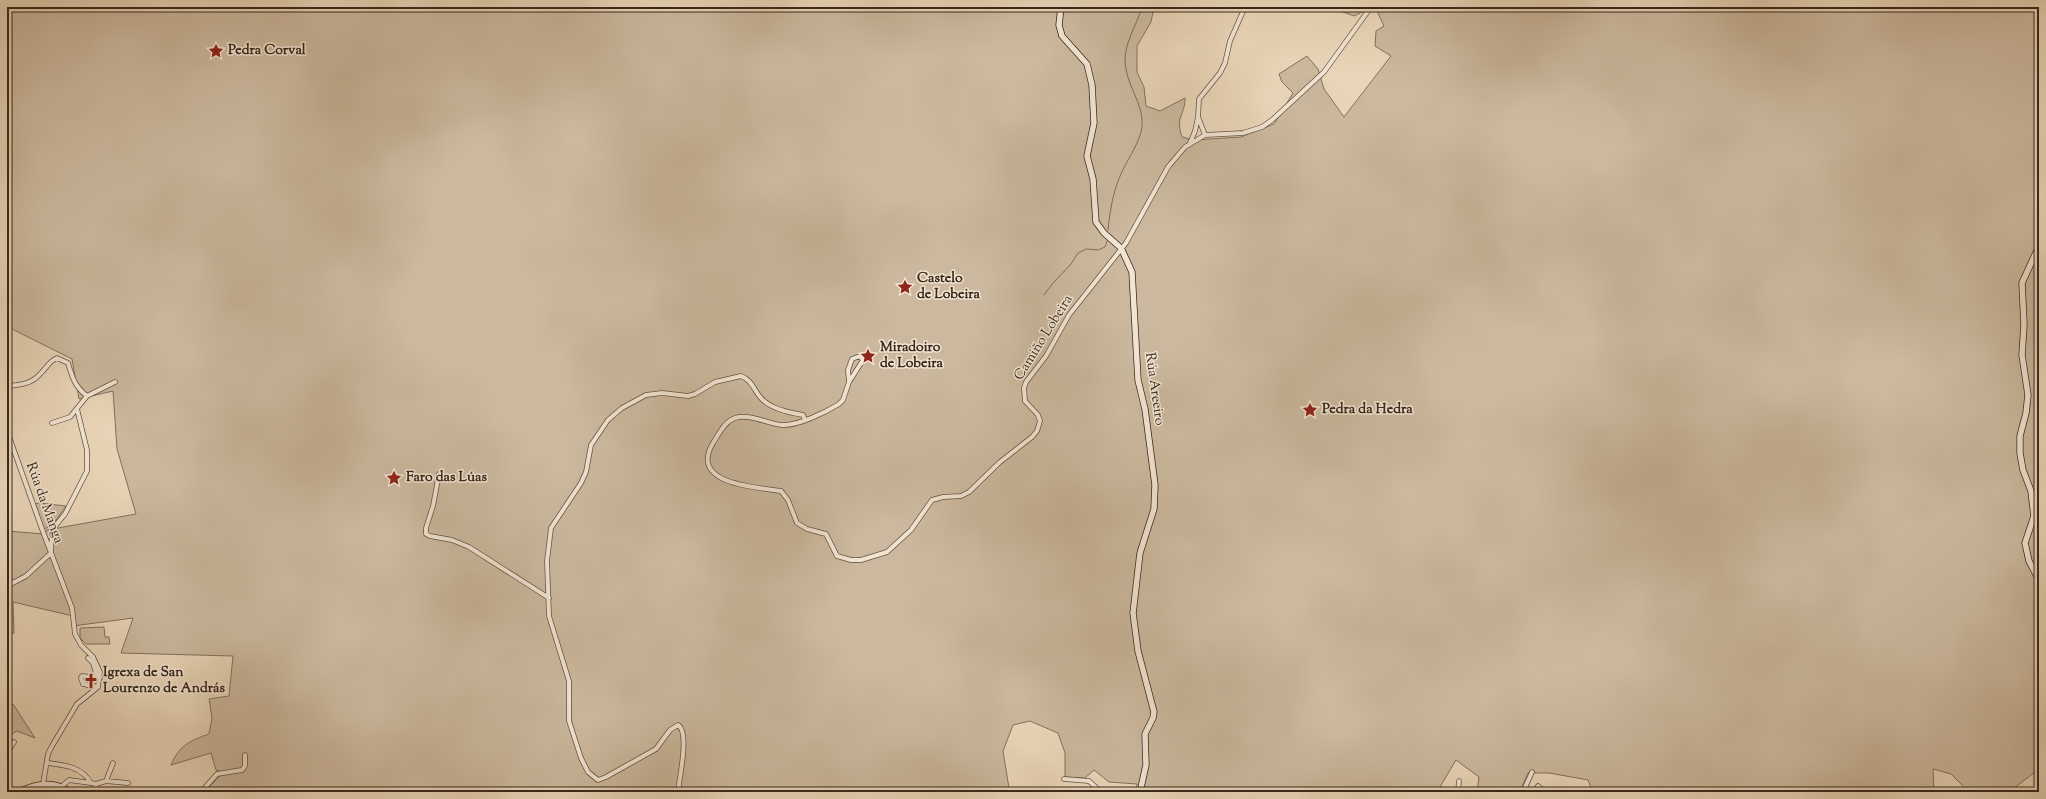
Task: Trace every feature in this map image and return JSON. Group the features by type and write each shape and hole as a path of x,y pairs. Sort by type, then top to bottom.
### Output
{"street":[{"name":"Rúa Areeiro","path":"1061,7 1060,25 1062,36 1087,64 1092,85 1094,123 1087,156 1093,179 1096,222 1104,233 1121,248 1132,272 1138,380 1145,409 1155,485 1154,509 1140,552 1133,613 1138,652 1154,706 1153,718 1144,734 1146,765 1140,792"},
{"path":"1121,248 1126,243 1139,221 1168,167 1190,143 1195,131 1198,117 1199,98 1220,73 1225,64 1230,41 1245,7"},
{"path":"1190,143 1206,135 1243,133 1262,127 1272,120 1324,72 1370,7"},
{"path":"1198,117 1206,135"},
{"path":"2039,246 2022,283 2024,325 2022,355 2028,394 2026,413 2020,436 2020,453 2023,470 2031,491 2034,516 2025,543 2029,561 2039,580"},
{"name":"Camiño Lobeira","path":"849,382 849,363 852,359 860,356 862,360 849,382 843,400 839,404 805,420 788,425 745,417 733,419 723,428 711,448 708,457 710,469 715,475 723,479 759,489 781,491 788,500 797,523 807,529 826,534 834,551 841,558 861,560 887,552 911,530 932,500 943,497 960,496 969,492 1000,462 1037,431 1040,425 1039,417 1025,401 1024,388 1026,382 1046,356 1069,315 1121,248"},
{"path":"7,386 31,382 39,376 52,360 57,358 68,363 73,381 78,389 87,396"},
{"path":"678,792 684,740 683,729 678,725 670,730 656,749 618,772 598,780 588,772 581,758 569,721 568,681 550,616 547,561 551,528 581,483 586,472 591,445 594,439 608,420 622,408 646,395 662,393 688,396 695,394 715,382 741,376 751,382 757,394 766,403 803,416 805,420"},
{"path":"52,423 67,419 87,396 115,382"},
{"path":"77,409 87,450 87,472 65,514 52,530 51,553 72,608 77,639 93,657 98,678 98,687"},
{"name":"Rúa da Manga","path":"7,431 51,553 26,576 7,586"},
{"path":"439,474 433,506 426,528 426,534 452,540 469,547 549,598"},
{"path":"88,658 93,663 98,678"},
{"path":"98,678 82,676 80,680 82,684 98,687"},
{"path":"43,784 48,763 48,754 77,704 98,687"},
{"path":"7,753 14,742"},
{"path":"201,792 217,774 242,770 245,766 245,755"},
{"path":"48,763 66,765 85,774 91,782"},
{"path":"106,781 113,763"},
{"path":"1524,792 1532,772"},
{"path":"1064,779 1089,781 1101,792"},
{"path":"61,788 69,780 91,782 96,784 106,781 128,783"},
{"path":"1458,792 1459,782"},
{"path":"20,792 43,784 61,788 69,792"},
{"path":"94,792 96,784"},
{"path":"1538,786 1545,792"}],"shaded area":[{"path":"7,7 1154,7 1151,22 1137,46 1137,72 1144,87 1146,106 1160,111 1185,98 1184,109 1180,120 1180,130 1182,137 1193,140 1241,137 1274,124 1293,93 1282,82 1279,74 1307,56 1318,69 1324,89 1344,117 1391,56 1375,46 1376,31 1384,26 1377,11 1370,8 1354,16 1330,7 2039,7 2039,769 2009,792 1969,792 1951,774 1933,769 1934,792 1593,792 1588,780 1549,773 1528,773 1520,792 1477,792 1479,777 1456,760 1437,792 1136,792 1137,784 1109,782 1094,770 1085,778 1065,777 1065,753 1058,733 1030,721 1013,725 1003,751 1009,788 1013,792 204,792 219,777 220,771 216,770 211,753 171,765 181,749 190,742 209,734 212,718 209,699 229,696 233,656 121,653 133,618 73,626 73,616 13,602 14,633 8,635 7,531 44,534 47,530 136,514 117,449 113,391 79,399 72,359 12,329 7,321"},
{"path":"39,503 66,506 51,527 42,529 35,504"},
{"path":"104,627 105,637 109,637 110,644 86,644 80,638 80,628"},
{"path":"13,704 35,738 17,731 7,737 7,707"}],"waterway":[{"path":"1108,230 1111,208 1118,181 1141,132 1141,114 1129,81 1125,55 1142,7"},
{"path":"1044,295 1071,264 1078,253 1086,249 1098,250 1105,247 1107,241"}],"place":[{"name":"Pedra Corval","path":"216,51"},
{"name":"Castelo de Lobeira","path":"905,287"},
{"name":"Miradoiro de Lobeira","path":"868,356"},
{"name":"Pedra da Hedra","path":"1310,410"},
{"name":"Faro das Lúas","path":"394,478"},
{"name":"Igrexa de San Lourenzo de András","path":"91,681"}]}
